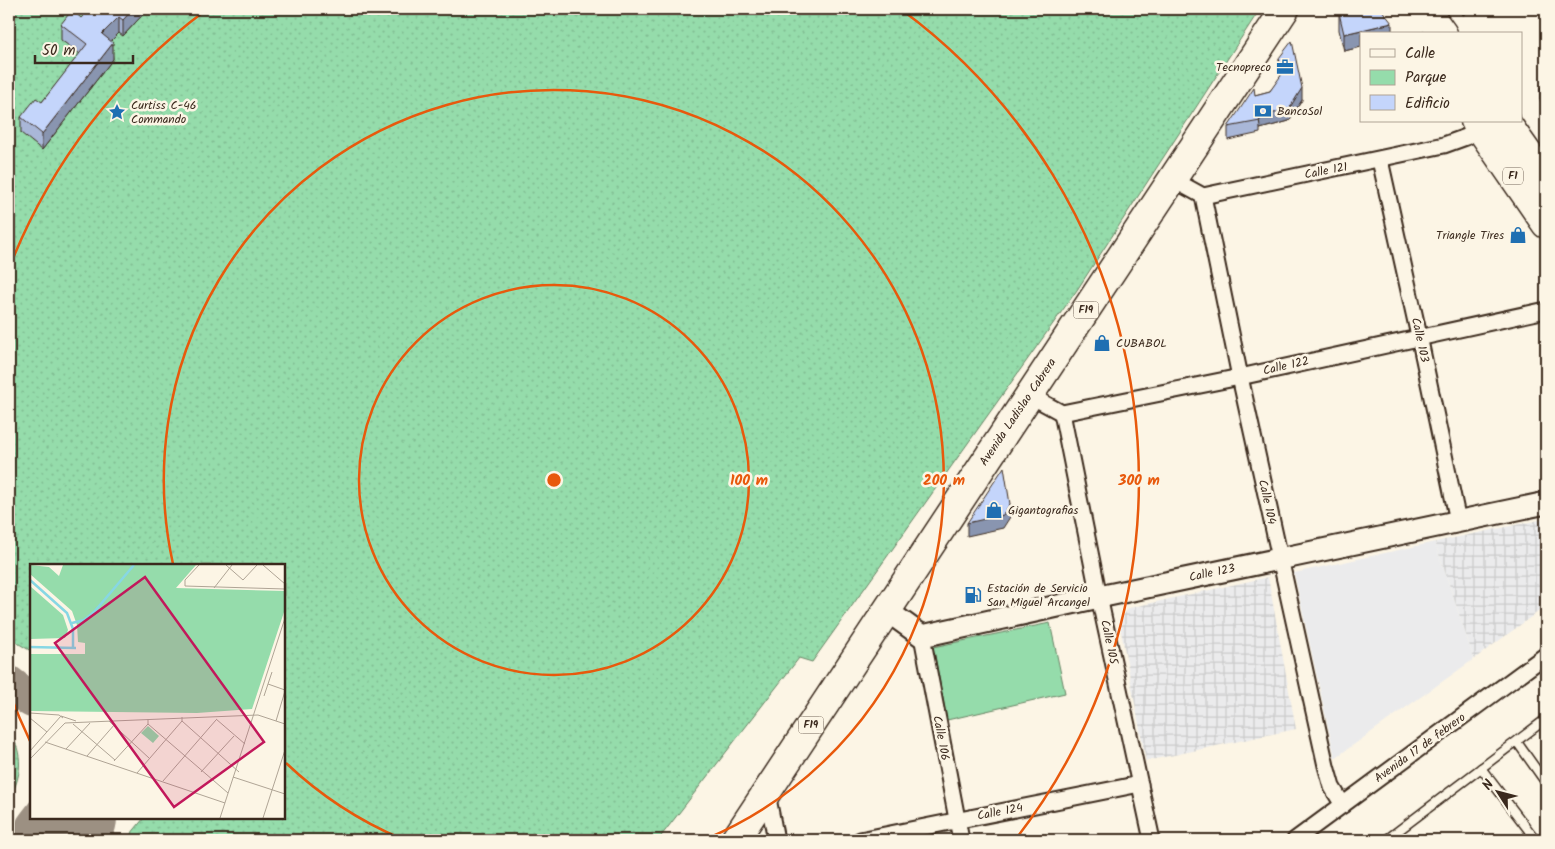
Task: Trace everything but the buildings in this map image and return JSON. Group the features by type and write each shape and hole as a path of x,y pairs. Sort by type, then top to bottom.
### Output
{"highway":[{"name":"Avenida Ladislao Cabrera","path":"735,840 1285,9"},
{"path":"1392,9 1409,32"},
{"path":"1425,9 1442,32"},
{"name":"F1","path":"1486,124 1546,179"},
{"name":"F1","path":"1486,124 1546,224"}],"street":[{"name":"Calle 121","path":"1203,196 1444,145 1466,138 1486,124"},
{"name":"Calle 103","path":"1380,160 1420,336 1458,521"},
{"path":"1172,179 1203,196"},
{"name":"Calle 104","path":"1203,196 1279,559 1326,766 1332,787 1343,805"},
{"name":"Calle 122","path":"1062,413 1240,377 1420,336 1546,310"},
{"path":"1029,395 1062,413"},
{"name":"Calle 105","path":"1062,413 1099,597 1152,840"},
{"name":"Calle 123","path":"922,636 1546,503"},
{"path":"886,610 922,636"},
{"name":"Calle 106","path":"922,636 961,840"},
{"name":"Avenida 17 de febrero","path":"1295,840 1546,655"},
{"name":"Calle 124","path":"860,840 1140,784"},
{"path":"767,792 776,840"}],"lane":[{"path":"1386,840 1546,719"},
{"path":"1517,742 1546,783"},
{"path":"1481,768 1536,840"}],"shaded area":[{"path":"1544,519 1546,525 1546,606 1474,659 1435,542"},
{"path":"1435,542 1474,659 1335,758 1294,573"},
{"path":"1268,577 1296,729 1146,761 1119,621 1129,608"}],"green space":[{"path":"9,9 105,9 113,39 119,33 123,36 148,9 1260,9 1077,290 812,662 799,658 658,840 126,840 143,819 285,819 285,564 30,564 30,650 9,638"},
{"path":"1050,623 1065,693 947,720 933,647"},
{"path":"9,732 17,748 20,765 17,782 9,798"}],"taxiway":[{"path":"9,683 30,699"}],"runway":[{"path":"56,840 72,819"}],"place":[{"name":"Tecnopreco","path":"1285,67"},
{"name":"BancoSol","path":"1263,111"},
{"name":"Curtiss C-46 Commando","path":"117,112"},
{"name":"Triangle Tires","path":"1518,235"},
{"name":"CUBABOL","path":"1102,343"},
{"name":"Gigantografias","path":"994,510"},
{"name":"Estación de Servicio San Miguel Arcangel","path":"973,595"}]}
